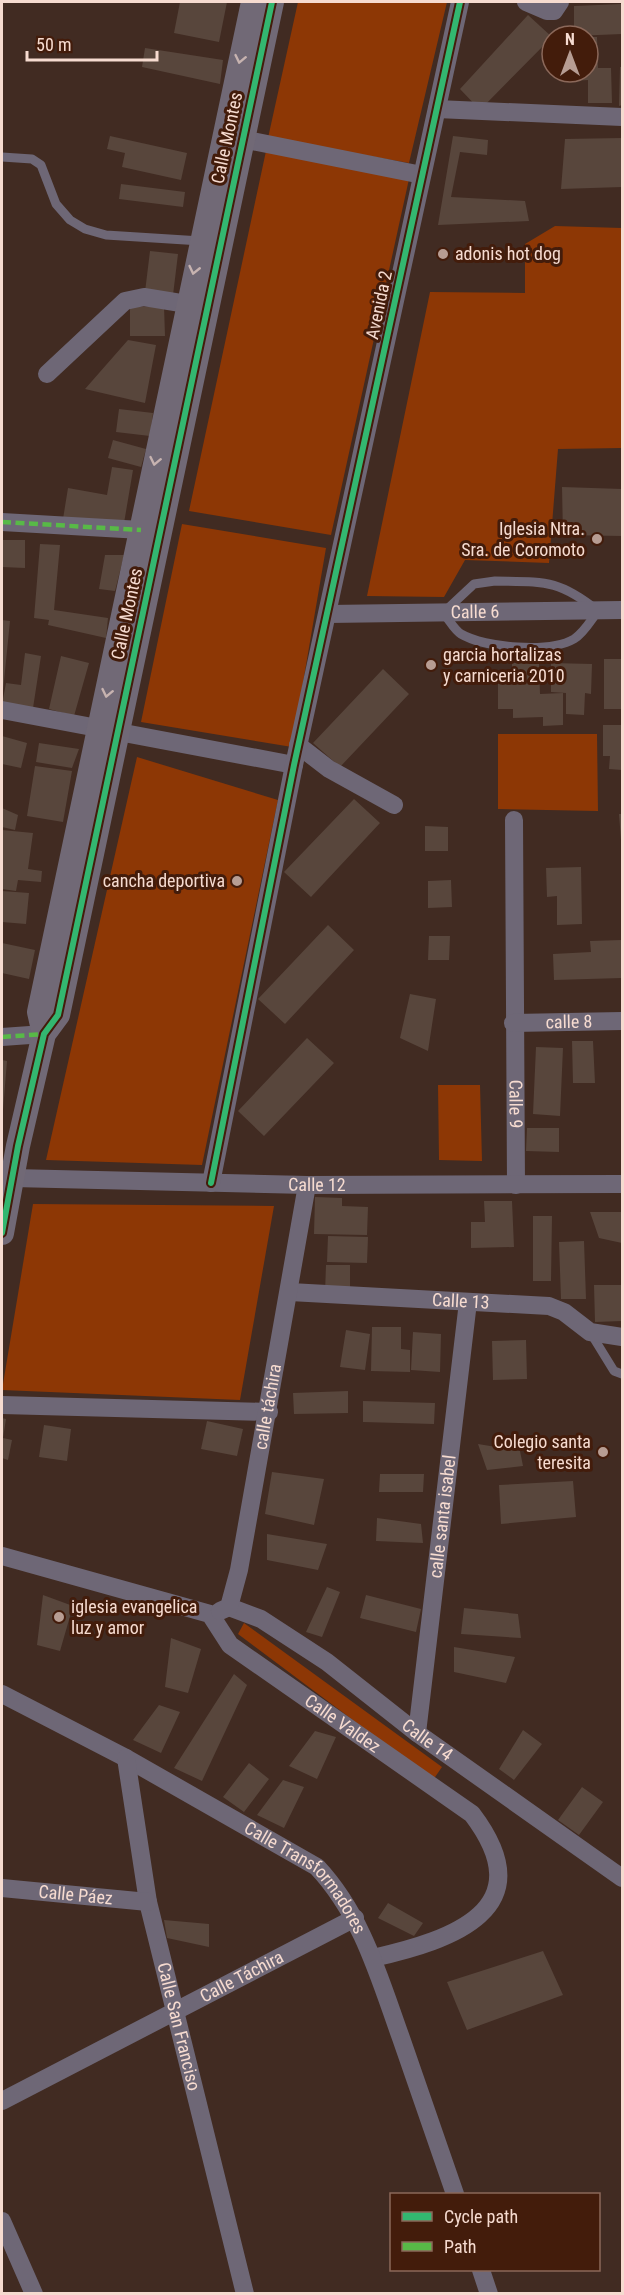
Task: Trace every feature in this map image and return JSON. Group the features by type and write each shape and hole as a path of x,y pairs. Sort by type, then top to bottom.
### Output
{"street":[{"name":"Calle Montes","path":"109,730 141,530 187,304 253,2"},
{"name":"Calle Montes","path":"2,1230 13,1179 10,1149 44,1034 39,1012 109,730 273,2"},
{"name":"Avenida 2","path":"211,1183 298,745 460,2"},
{"path":"526,2 547,12 554,12 560,2"},
{"path":"437,110 622,117"},
{"path":"243,139 422,175"},
{"path":"47,374 125,301 144,297 187,304"},
{"path":"2,522 141,530"},
{"name":"Calle 6","path":"328,614 622,610"},
{"path":"2,710 294,765"},
{"path":"298,745 339,775 393,805"},
{"name":"Calle 9","path":"514,820 513,1023 516,1185"},
{"name":"calle 8","path":"513,1023 622,1021"},
{"path":"2,1037 44,1034"},
{"name":"Calle 12","path":"13,1179 307,1185 622,1184"},
{"name":"calle táchira","path":"229,1607 239,1570 269,1412 307,1185"},
{"name":"Calle 13","path":"290,1292 549,1306 564,1312 590,1332 622,1337"},
{"name":"calle santa isabel","path":"417,1733 468,1302"},
{"path":"2,1405 269,1412"},
{"path":"2,1556 210,1614 229,1607"},
{"name":"Calle 14","path":"229,1607 261,1618 318,1656 417,1733 622,1878"},
{"name":"Calle Valdez","path":"210,1614 230,1646 472,1814 490,1837 499,1869 496,1893 474,1920 444,1938 373,1958"},
{"name":"Calle Transformadores","path":"2,1694 126,1758 317,1867 336,1886 355,1918 373,1958 455,2193"},
{"name":"Calle San Franciso","path":"126,1758 148,1902 245,2294"},
{"name":"Calle Páez","path":"2,1888 148,1902"},
{"name":"Calle Táchira","path":"2,2102 355,1918"},
{"path":"2,2220 34,2294"},
{"path":"481,2271 489,2294"}],"lane":[{"path":"2,157 32,159 42,165 56,204 70,220 85,229 106,235 201,241"},
{"path":"495,581 551,582 578,595 598,611 576,638 560,645 501,646 479,642 459,633 444,613 474,584 495,581"},
{"path":"590,1332 614,1371 622,1374"}],"shaded area":[{"path":"298,2 447,2 409,163 268,138"},
{"path":"266,151 409,179 331,535 189,511"},
{"path":"555,226 622,228 622,448 558,449 549,563 465,560 444,597 367,596 430,292 525,293 525,244"},
{"path":"182,524 326,548 292,747 141,722"},
{"path":"498,734 597,734 598,811 498,809"},
{"path":"137,757 278,800 202,1165 46,1160"},
{"path":"438,1085 480,1085 482,1161 439,1160"},
{"path":"33,1204 274,1206 240,1400 2,1390"},
{"path":"244,1623 442,1767 433,1780 238,1634"}],"building":[{"path":"180,2 227,2 219,42 174,33"},
{"path":"622,4 622,34 600,35 600,24 574,24 574,6"},
{"path":"528,15 540,26 540,49 480,110 460,89"},
{"path":"145,48 223,60 220,84 142,67"},
{"path":"620,67 622,67 622,105 619,106"},
{"path":"600,68 611,68 612,103 588,103 588,84 600,84"},
{"path":"110,136 187,153 181,180 122,167 125,153 107,149"},
{"path":"453,136 488,140 487,155 460,152 451,197 525,201 529,221 438,225"},
{"path":"622,138 622,187 561,189 565,139"},
{"path":"121,184 185,192 183,207 119,199"},
{"path":"150,251 178,254 173,295 145,292"},
{"path":"164,306 165,336 130,336 130,307"},
{"path":"128,340 156,345 145,403 85,389"},
{"path":"119,409 153,413 150,436 116,432"},
{"path":"113,440 146,449 141,467 108,458"},
{"path":"112,467 133,470 123,529 63,519 68,488 107,495"},
{"path":"562,487 622,489 622,536 563,535"},
{"path":"2,540 25,540 25,568 2,567"},
{"path":"40,544 60,545 54,610 108,618 106,638 48,625 49,620 34,618"},
{"path":"105,555 124,555 115,591 99,589"},
{"path":"2,620 10,621 3,691 2,691"},
{"path":"25,653 41,656 33,708 2,704 6,683 21,685"},
{"path":"61,656 89,663 74,716 49,709"},
{"path":"604,659 622,659 622,709 604,709"},
{"path":"512,663 539,663 540,694 563,693 563,725 543,726 543,717 513,718 513,709 498,709 498,678 512,678"},
{"path":"551,663 592,664 591,694 585,693 584,715 566,714 566,693 551,692"},
{"path":"383,669 409,694 340,767 313,743"},
{"path":"603,725 622,725 622,770 609,769 610,756 603,756"},
{"path":"2,736 27,743 21,768 2,764"},
{"path":"39,743 79,749 72,768 36,762"},
{"path":"35,766 72,771 63,822 27,816"},
{"path":"354,799 380,823 311,897 284,872"},
{"path":"2,808 18,815 15,830 2,827"},
{"path":"619,814 622,814 622,840 621,840"},
{"path":"425,826 448,827 448,851 425,851"},
{"path":"2,830 33,833 28,869 42,871 41,882 18,880 16,891 2,889"},
{"path":"581,867 582,924 557,925 557,896 547,897 546,868"},
{"path":"451,880 452,907 428,908 428,881"},
{"path":"2,891 29,893 26,924 2,922"},
{"path":"328,925 354,950 285,1024 258,999"},
{"path":"429,936 450,936 449,960 428,960"},
{"path":"621,940 622,978 554,980 553,954 591,952 590,941"},
{"path":"2,943 35,950 29,979 2,973"},
{"path":"410,994 436,999 428,1051 400,1038"},
{"path":"307,1038 334,1063 264,1136 238,1111"},
{"path":"572,1041 593,1041 595,1083 573,1083"},
{"path":"536,1047 563,1048 560,1116 533,1114"},
{"path":"2,1060 7,1061 3,1110 2,1110"},
{"path":"527,1128 559,1128 559,1152 526,1151"},
{"path":"315,1197 342,1198 342,1206 368,1207 367,1235 314,1234"},
{"path":"484,1201 512,1201 514,1247 471,1248 471,1222 485,1222"},
{"path":"590,1212 622,1212 622,1243 599,1238"},
{"path":"533,1216 552,1216 551,1281 533,1281"},
{"path":"328,1236 368,1237 367,1263 327,1262"},
{"path":"584,1241 586,1299 561,1299 559,1242"},
{"path":"326,1265 350,1265 350,1294 325,1293"},
{"path":"594,1285 622,1285 622,1321 595,1322"},
{"path":"372,1327 401,1327 401,1349 410,1350 410,1372 371,1371"},
{"path":"346,1330 370,1334 365,1370 340,1367"},
{"path":"413,1332 441,1334 440,1372 411,1370"},
{"path":"526,1340 527,1379 493,1380 492,1341"},
{"path":"348,1391 348,1413 294,1414 293,1393"},
{"path":"363,1401 435,1403 434,1424 363,1422"},
{"path":"2,1418 6,1419 3,1438 12,1440 8,1460 2,1458"},
{"path":"207,1421 243,1429 237,1456 201,1449"},
{"path":"44,1425 71,1429 67,1461 39,1457"},
{"path":"478,1444 520,1451 523,1466 487,1470"},
{"path":"272,1472 324,1479 314,1525 265,1514"},
{"path":"380,1474 424,1474 423,1492 379,1492"},
{"path":"573,1481 576,1517 501,1524 499,1485"},
{"path":"377,1518 421,1524 423,1543 376,1541"},
{"path":"267,1534 327,1544 318,1570 267,1560"},
{"path":"327,1587 340,1592 322,1637 306,1632"},
{"path":"43,1595 73,1606 60,1651 37,1645"},
{"path":"366,1595 421,1609 416,1632 360,1618"},
{"path":"464,1608 518,1614 521,1638 461,1634"},
{"path":"171,1638 201,1649 188,1693 165,1687"},
{"path":"454,1647 515,1657 506,1683 454,1672"},
{"path":"234,1674 247,1685 202,1781 174,1768"},
{"path":"159,1705 180,1712 161,1753 133,1740"},
{"path":"523,1730 542,1744 514,1780 499,1769"},
{"path":"315,1731 336,1737 317,1779 289,1766"},
{"path":"249,1763 269,1779 244,1812 223,1797"},
{"path":"283,1780 304,1787 284,1828 257,1815"},
{"path":"582,1787 603,1802 579,1835 558,1820"},
{"path":"388,1903 423,1923 414,1936 378,1918"},
{"path":"164,1920 209,1924 209,1947 167,1938"},
{"path":"543,1951 563,1995 467,2030 447,1982"}],"marked path":[{"path":"2,522 141,530"},
{"path":"2,1037 44,1034"}],"cycle path":[{"path":"2,1233 18,1146 44,1034 58,1015 272,2"},
{"path":"211,1183 294,765 460,2"}],"place":[{"name":"adonis hot dog","path":"443,254"},
{"name":"Iglesia Ntra. Sra. de Coromoto","path":"597,539"},
{"name":"garcia hortalizas y carniceria 2010","path":"431,665"},
{"name":"cancha deportiva","path":"237,881"},
{"name":"Colegio santa teresita","path":"603,1452"},
{"name":"iglesia evangelica luz y amor","path":"59,1617"}]}
